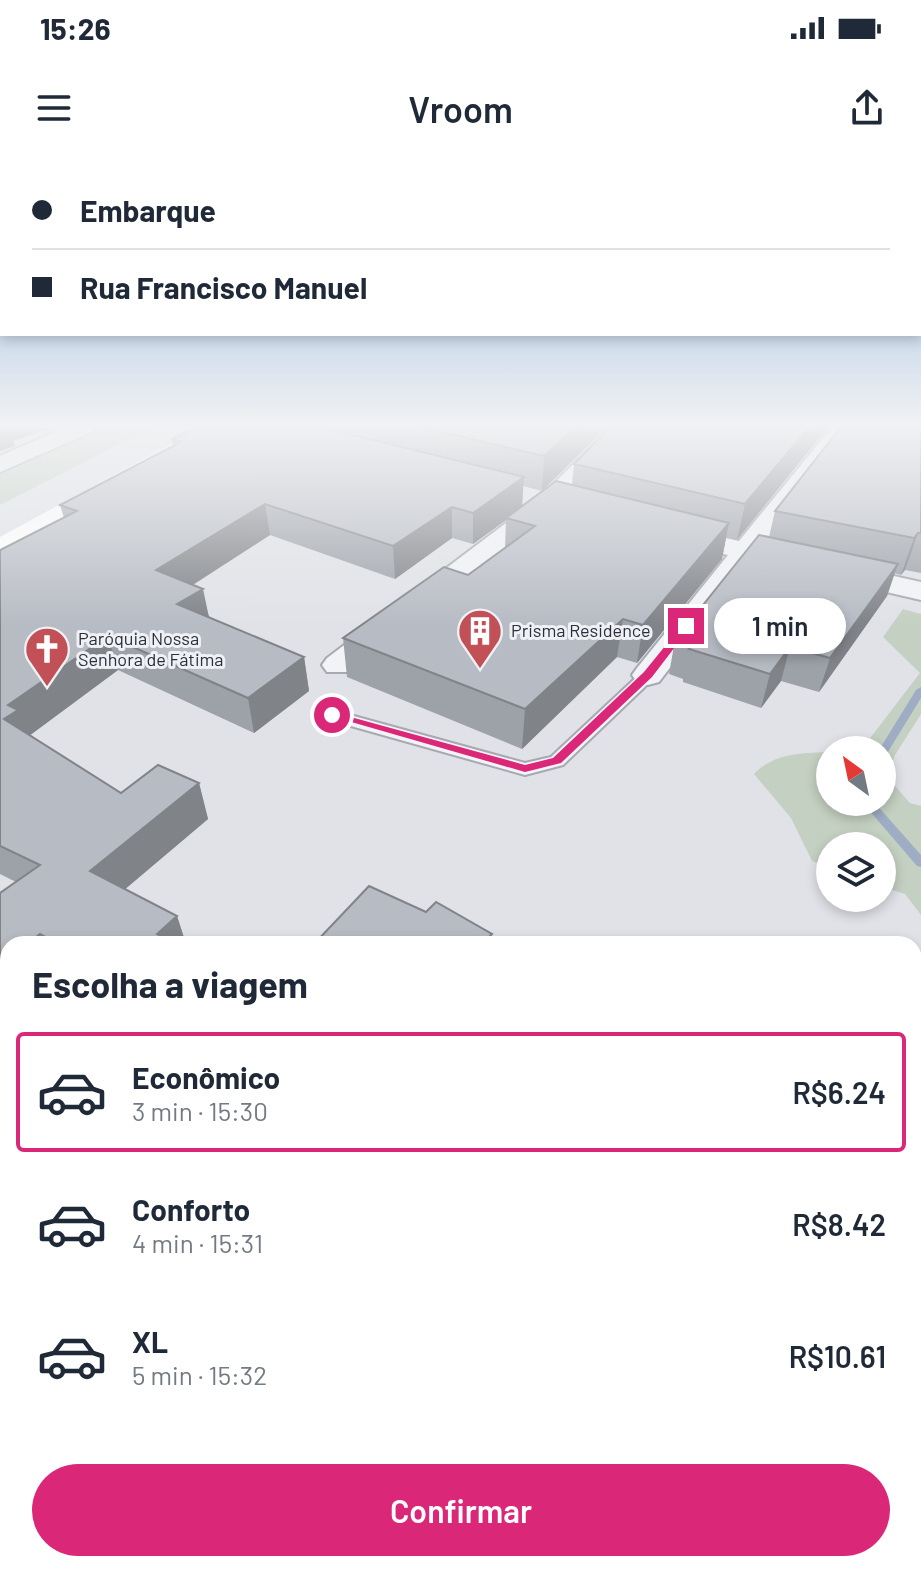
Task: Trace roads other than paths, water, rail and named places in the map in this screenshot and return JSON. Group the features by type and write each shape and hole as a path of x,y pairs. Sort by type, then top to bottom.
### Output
{"main road":[{"path":"0,522 55,493"},
{"path":"0,549 101,493"}],"street":[{"path":"338,665 558,493"},
{"path":"648,675 791,493"},
{"path":"518,496 577,511"},
{"path":"638,526 744,553 921,591"}],"lane":[{"path":"332,715 525,769 557,761 648,675"}],"waterway":[{"path":"893,736 921,690"},
{"path":"880,816 921,863"}],"place":[{"name":"Prisma Residence","path":"480,670"},
{"name":"Paróquia Nossa Senhora de Fátima","path":"47,688"}]}
